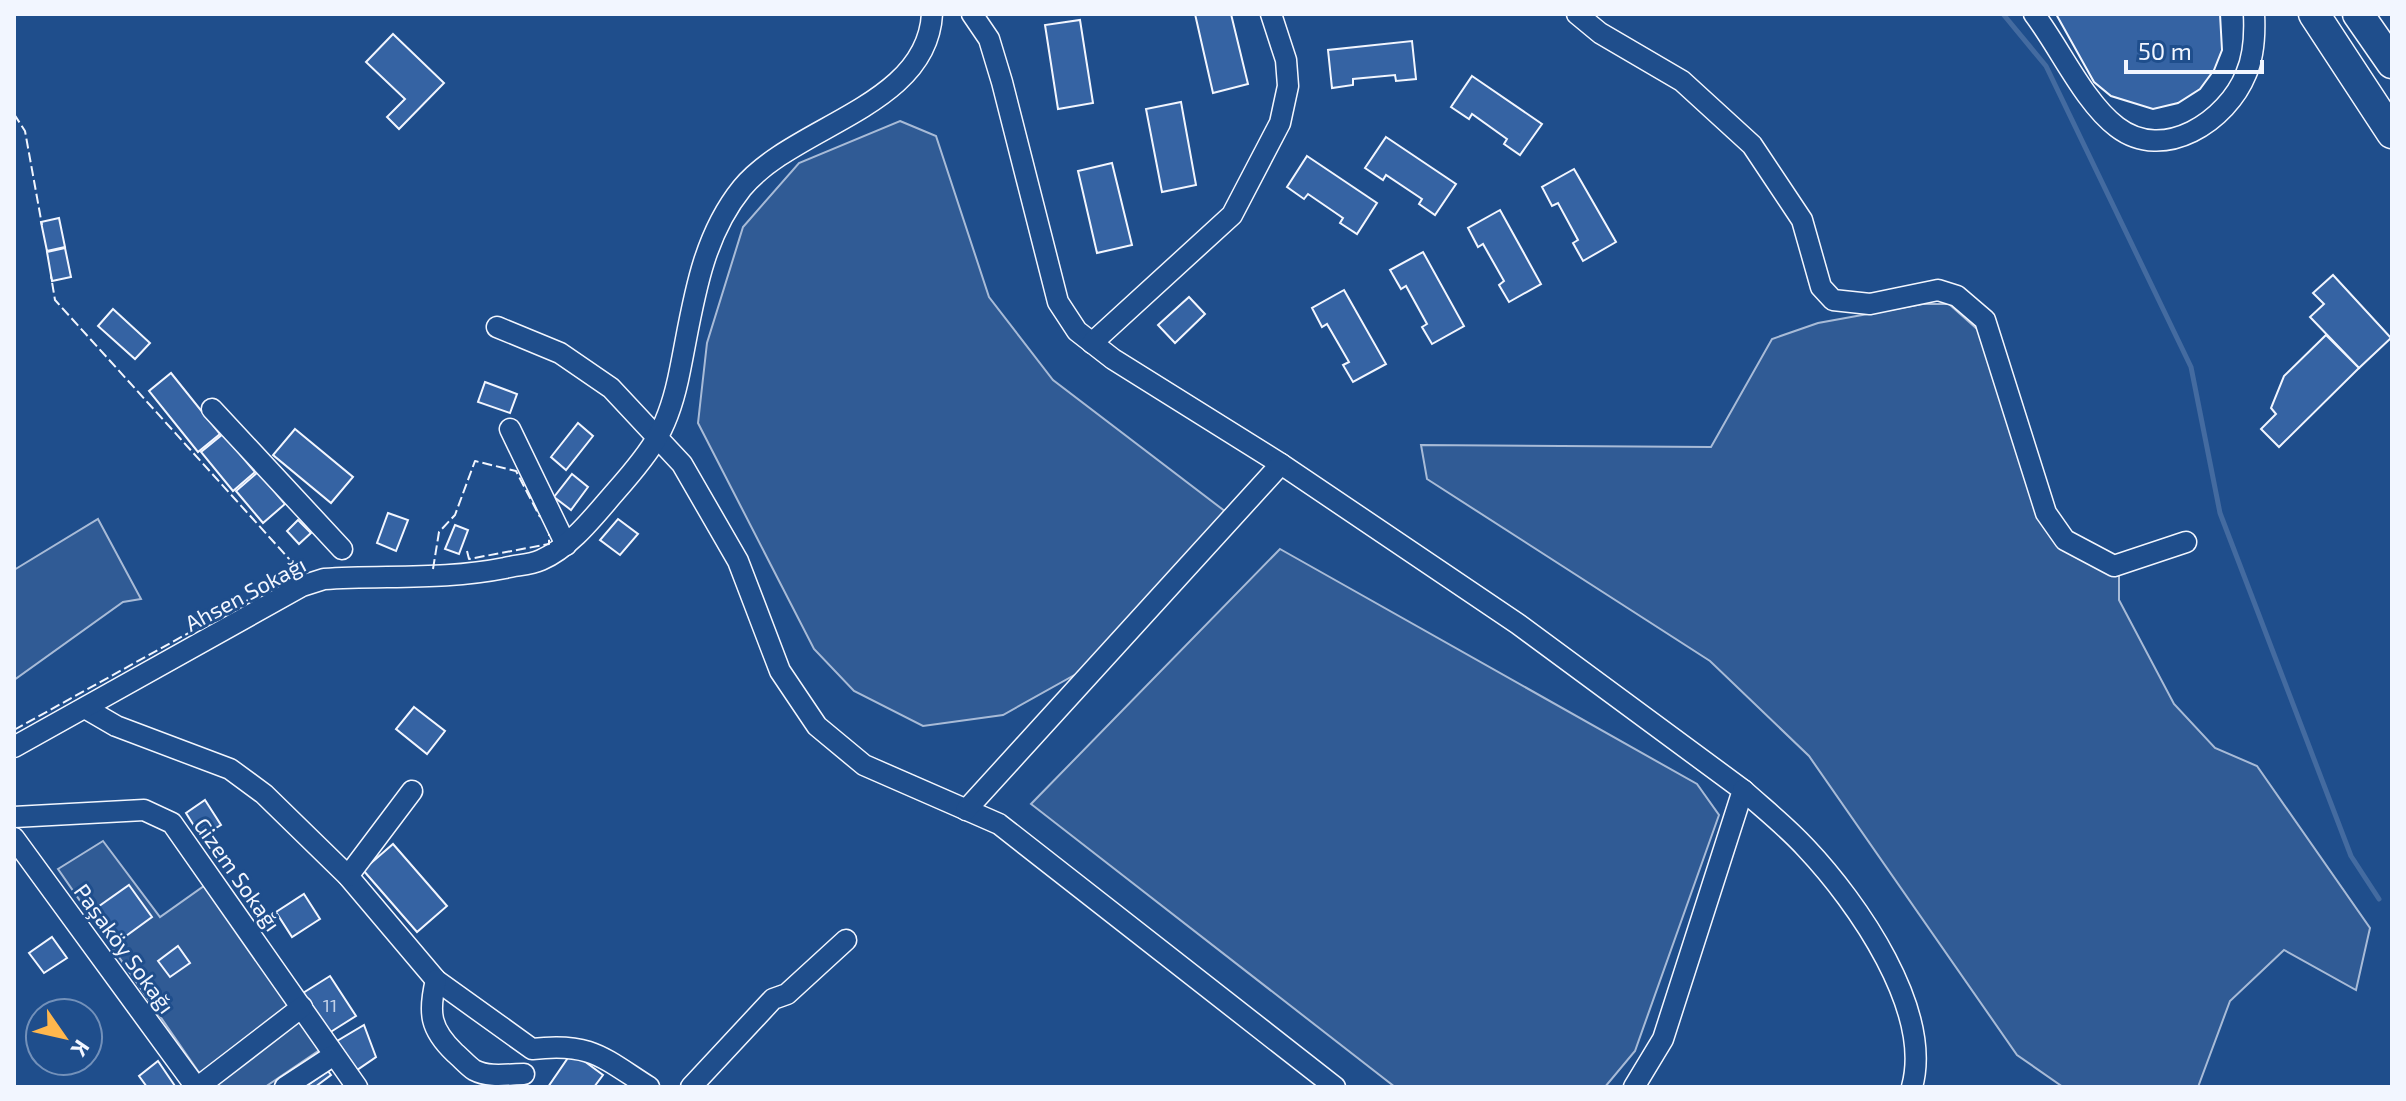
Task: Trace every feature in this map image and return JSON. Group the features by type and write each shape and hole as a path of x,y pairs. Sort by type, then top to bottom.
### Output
{"highway":[{"path":"2314,14 2392,133"},
{"path":"2358,14 2392,63"}],"street":[{"path":"510,429 566,545 659,440 677,384 697,279 713,237 743,188 778,156 872,103 906,73 927,42 932,14"},
{"path":"972,14 989,39 998,67 1058,302 1077,331 1518,624 1743,790 1807,848 1869,927 1907,1003 1917,1070 1912,1087"},
{"path":"1092,343 1232,215 1280,123 1288,86 1286,60 1271,14"},
{"path":"1577,14 1600,33 1682,81 1752,145 1802,220 1821,287 1833,300 1870,304 1938,290 1957,296 1985,320 2046,513 2065,540 2114,566 2186,542"},
{"path":"2034,14 2102,113 2133,136 2170,140 2191,135 2211,120 2238,88 2246,76 2253,50 2254,14"},
{"path":"497,327 560,353 611,388 682,464 738,561 780,671 817,726 864,765 999,824 1335,1087"},
{"path":"212,409 342,549"},
{"path":"966,810 1281,464"},
{"name":"Ahsen Sokağı","path":"14,747 302,586 324,579 468,576 540,561 566,545"},
{"path":"85,708 116,726 230,769 264,794 348,876 436,980 532,1049 565,1045 590,1050 649,1087"},
{"path":"1634,1087 1663,1039 1743,790"},
{"path":"348,876 412,791"},
{"name":"Gizem Sokağı","path":"14,817 144,810 172,823 357,1087"},
{"name":"Paşaköy Sokağı","path":"14,838 197,1087"},
{"path":"691,1087 773,999 787,994 846,940"},
{"path":"436,980 429,1007 432,1026 443,1041 474,1070 492,1075 524,1074"},
{"path":"197,1087 302,1007"},
{"path":"285,1087 334,1055"}],"shaded area":[{"path":"900,121 936,136 989,297 1053,380 1226,512 1087,668 1003,715 923,726 854,691 814,649 698,423 707,343 743,227 799,163"},
{"path":"1923,304 1949,304 1986,337 2043,517 2119,564 2119,600 2174,704 2215,748 2257,766 2370,928 2356,990 2284,950 2230,1001 2198,1087 2063,1087 2017,1055 1809,756 1710,661 1427,479 1421,445 1711,447 1772,339 1818,323"},
{"path":"98,519 141,599 123,602 14,680 14,570"},
{"path":"1280,549 1697,784 1719,815 1635,1051 1605,1087 1395,1087 1031,804"},
{"path":"103,841 160,917 204,886 321,1049 265,1087 209,1087 58,869"}],"building":[{"path":"1195,14 1231,14 1248,84 1213,93"},
{"path":"2056,14 2220,14 2222,50 2214,70 2200,89 2178,103 2153,109 2111,96 2094,82"},
{"path":"1080,20 1093,103 1058,109 1045,25"},
{"path":"393,34 444,83 399,129 387,117 405,99 366,62"},
{"path":"1412,41 1416,79 1396,81 1395,75 1353,79 1353,85 1332,88 1328,50"},
{"path":"1472,76 1542,124 1520,155 1504,144 1507,139 1472,114 1469,119 1451,107"},
{"path":"1181,102 1196,185 1162,192 1146,109"},
{"path":"1386,137 1456,184 1435,215 1419,204 1422,199 1386,175 1383,180 1365,168"},
{"path":"1307,156 1377,203 1357,234 1340,223 1343,218 1308,194 1304,199 1287,187"},
{"path":"1112,163 1132,245 1097,253 1078,171"},
{"path":"1574,169 1616,242 1583,261 1573,243 1578,240 1558,203 1552,206 1542,187"},
{"path":"1500,210 1541,284 1509,302 1499,285 1504,281 1483,244 1478,247 1468,228"},
{"path":"59,218 65,247 47,251 41,222"},
{"path":"65,248 71,277 52,281 47,252"},
{"path":"1423,252 1464,326 1432,344 1422,327 1427,324 1406,286 1401,289 1390,270"},
{"path":"2333,275 2391,338 2359,368 2310,317 2324,304 2313,293"},
{"path":"1344,290 1386,364 1353,382 1343,365 1349,362 1327,324 1322,327 1312,308"},
{"path":"1189,297 1205,314 1175,343 1158,325"},
{"path":"113,309 150,343 135,359 98,326"},
{"path":"2326,335 2359,368 2279,447 2261,429 2276,414 2271,408 2284,376"},
{"path":"171,373 220,434 198,452 149,391"},
{"path":"485,382 517,394 510,413 478,402"},
{"path":"578,423 593,436 566,470 551,457"},
{"path":"295,429 353,477 331,503 273,455"},
{"path":"223,434 255,472 233,491 201,452"},
{"path":"258,472 285,504 263,523 236,491"},
{"path":"572,474 588,487 571,510 554,497"},
{"path":"388,513 408,520 396,551 377,543"},
{"path":"618,519 638,534 620,555 600,540"},
{"path":"298,520 311,533 299,544 287,531"},
{"path":"455,525 468,530 459,554 445,549"},
{"path":"414,707 445,731 427,754 396,729"},
{"path":"205,800 221,825 201,837 186,813"},
{"path":"393,844 447,906 417,932 363,870"},
{"path":"129,885 152,917 119,941 95,909"},
{"path":"304,894 320,919 292,937 276,912"},
{"path":"52,937 67,958 44,973 29,953"},
{"path":"178,946 190,963 170,977 158,961"},
{"path":"330,976 356,1016 329,1033 303,993"},
{"path":"364,1025 376,1057 357,1070 337,1041"},
{"path":"572,1052 603,1075 594,1087 548,1087"},
{"path":"158,1061 175,1086 147,1087 139,1076"},
{"path":"328,1071 331,1075 315,1087 305,1087"}],"waterway":[{"path":"2003,14 2046,66 2191,367 2220,513 2351,856 2379,899"}],"fence":[{"path":"14,114 25,131 42,225"},
{"path":"14,730 300,571 55,300 51,276"},
{"path":"433,569 439,532 455,515 475,461 516,471 540,517"},
{"path":"467,551 469,559 549,544 549,534"}]}
